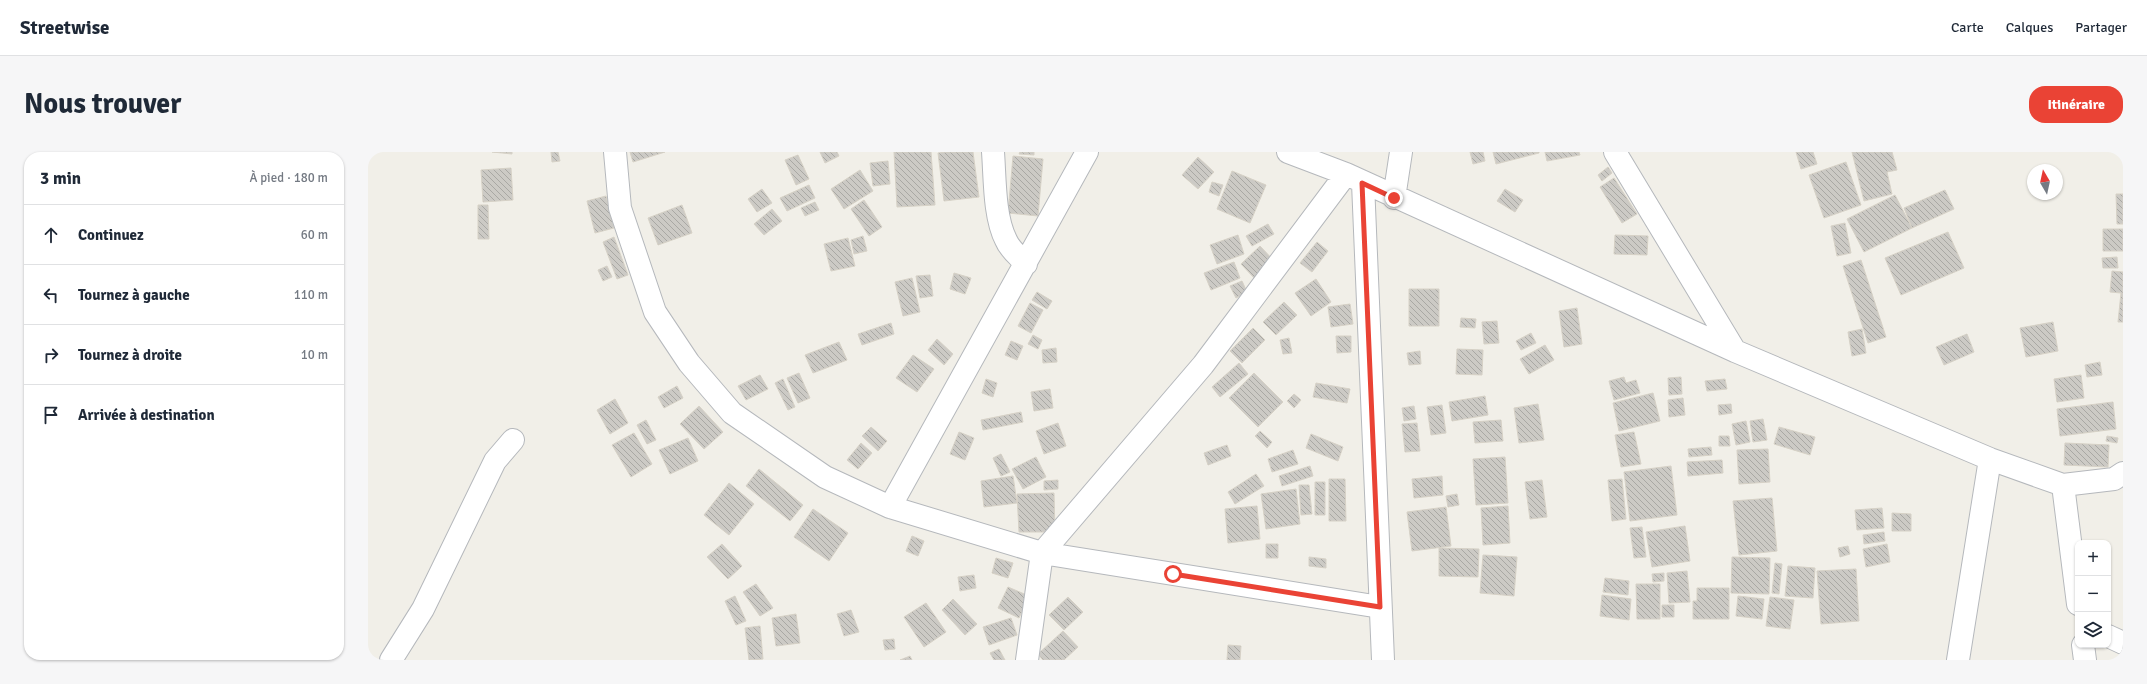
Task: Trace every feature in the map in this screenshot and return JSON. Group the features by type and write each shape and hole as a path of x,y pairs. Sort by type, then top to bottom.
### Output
{"street":[{"path":"615,152 620,208 655,312 689,363 732,413 825,477 890,507 1042,553 1380,607"},
{"path":"993,152 1000,224 1005,240 1011,250 1026,264"},
{"path":"890,507 1087,152"},
{"path":"1288,152 1354,179 1735,351 1990,459 2063,485 2114,479 2123,473"},
{"path":"1394,198 1401,152"},
{"path":"1615,152 1735,351"},
{"path":"1027,660 1042,553 1203,365 1354,179"},
{"path":"1354,179 1383,660"},
{"path":"391,660 424,609 495,461 513,440"},
{"path":"1958,660 1990,459"},
{"path":"2063,485 2075,580"},
{"path":"2111,637 2123,642"},
{"path":"2083,648 2085,660"}],"building":[{"path":"492,152 512,152 512,154"},
{"path":"551,152 558,152 560,161 552,162"},
{"path":"630,152 665,152 633,162"},
{"path":"820,152 837,152 839,156 825,163"},
{"path":"894,152 931,152 935,205 897,207"},
{"path":"973,152 979,197 944,201 938,153"},
{"path":"1020,152 1034,152 1034,155 1019,154"},
{"path":"1470,152 1483,152 1485,161 1473,164"},
{"path":"1493,152 1539,152 1539,153 1496,164"},
{"path":"1545,152 1579,152 1580,155 1547,161"},
{"path":"1796,152 1813,152 1817,164 1801,169"},
{"path":"1852,152 1892,152 1897,170 1887,172 1892,194 1864,201"},
{"path":"798,155 809,179 796,185 785,160"},
{"path":"1013,156 1043,159 1038,216 1008,213"},
{"path":"1198,157 1214,172 1198,189 1182,175"},
{"path":"888,161 890,184 873,186 870,163"},
{"path":"1846,162 1861,205 1824,218 1809,175"},
{"path":"1608,167 1612,173 1602,181 1598,175"},
{"path":"511,168 513,200 483,202 481,170"},
{"path":"860,170 873,191 844,209 831,189"},
{"path":"1232,171 1266,185 1250,223 1217,209"},
{"path":"1614,178 1637,214 1622,223 1600,187"},
{"path":"1212,182 1223,185 1219,196 1209,192"},
{"path":"809,185 815,198 787,211 780,198"},
{"path":"762,189 772,203 757,212 748,199"},
{"path":"1505,189 1523,200 1515,212 1497,201"},
{"path":"1945,190 1954,209 1912,228 1904,208"},
{"path":"2116,194 2123,194 2123,224 2117,224"},
{"path":"1895,195 1912,228 1864,252 1847,219"},
{"path":"606,196 614,228 595,233 587,201"},
{"path":"864,200 882,227 869,236 851,209"},
{"path":"815,202 819,210 805,216 801,208"},
{"path":"478,205 488,205 489,239 478,239"},
{"path":"682,205 692,233 658,245 648,218"},
{"path":"772,209 782,221 764,235 754,224"},
{"path":"1845,223 1851,253 1837,256 1831,226"},
{"path":"1268,224 1274,234 1252,246 1246,236"},
{"path":"2103,229 2123,229 2123,251 2103,251"},
{"path":"1948,232 1964,268 1901,295 1885,258"},
{"path":"1238,235 1244,254 1217,264 1210,245"},
{"path":"1615,235 1648,236 1647,255 1614,254"},
{"path":"863,236 867,251 854,254 851,240"},
{"path":"614,237 628,275 617,279 603,242"},
{"path":"848,238 855,266 831,271 824,244"},
{"path":"1317,242 1328,251 1312,272 1300,263"},
{"path":"1260,246 1275,262 1256,280 1241,264"},
{"path":"2117,257 2118,268 2103,268 2102,258"},
{"path":"1861,260 1886,337 1868,343 1843,266"},
{"path":"1234,262 1240,278 1211,290 1204,273"},
{"path":"607,266 612,277 603,281 598,270"},
{"path":"2112,271 2123,272 2123,322 2118,322 2121,293 2110,292"},
{"path":"954,273 971,278 965,294 950,289"},
{"path":"930,275 933,296 920,298 916,276"},
{"path":"912,278 920,312 903,316 895,282"},
{"path":"1316,279 1331,302 1311,316 1295,293"},
{"path":"1242,281 1247,292 1236,298 1230,286"},
{"path":"1409,289 1439,289 1439,326 1409,326"},
{"path":"1037,292 1052,301 1047,309 1032,300"},
{"path":"1284,302 1297,315 1276,335 1263,322"},
{"path":"1030,303 1043,310 1031,333 1018,326"},
{"path":"1350,304 1353,324 1331,327 1328,307"},
{"path":"1577,308 1582,344 1564,347 1559,311"},
{"path":"1461,318 1476,319 1475,328 1460,327"},
{"path":"1497,321 1499,343 1484,344 1482,322"},
{"path":"2053,322 2058,351 2026,357 2020,328"},
{"path":"891,323 894,334 862,345 858,334"},
{"path":"1253,328 1265,340 1242,363 1230,351"},
{"path":"1862,329 1866,353 1852,356 1848,332"},
{"path":"1531,333 1536,343 1521,350 1516,341"},
{"path":"1967,334 1974,352 1944,365 1936,347"},
{"path":"1033,335 1042,340 1038,349 1028,344"},
{"path":"1336,336 1351,336 1351,352 1337,353"},
{"path":"1289,338 1292,353 1283,354 1280,340"},
{"path":"937,339 953,354 944,365 928,350"},
{"path":"1011,341 1023,346 1017,360 1005,355"},
{"path":"839,342 847,360 813,373 805,355"},
{"path":"1545,345 1554,360 1529,374 1520,359"},
{"path":"1056,348 1057,362 1043,363 1042,350"},
{"path":"1457,349 1483,350 1482,375 1456,374"},
{"path":"1420,351 1421,364 1409,365 1407,353"},
{"path":"913,355 934,369 917,392 896,378"},
{"path":"2100,362 2102,375 2087,377 2085,365"},
{"path":"1239,363 1248,374 1220,397 1212,387"},
{"path":"799,373 810,398 798,403 787,378"},
{"path":"1254,373 1283,402 1258,427 1229,398"},
{"path":"760,375 768,389 746,400 738,386"},
{"path":"2081,375 2084,398 2057,402 2054,379"},
{"path":"1624,377 1626,383 1636,380 1640,393 1614,400 1609,381"},
{"path":"1681,377 1682,394 1669,395 1668,378"},
{"path":"783,379 795,407 788,410 775,383"},
{"path":"986,379 997,383 993,397 982,393"},
{"path":"1725,379 1727,389 1707,391 1705,381"},
{"path":"1316,383 1350,389 1347,403 1313,397"},
{"path":"677,386 683,398 664,408 658,397"},
{"path":"1050,389 1053,408 1034,411 1031,392"},
{"path":"1653,393 1660,421 1619,431 1613,403"},
{"path":"1294,394 1301,400 1294,408 1287,401"},
{"path":"1485,396 1488,415 1452,421 1449,402"},
{"path":"1683,398 1685,415 1669,417 1668,400"},
{"path":"615,399 628,423 610,434 597,410"},
{"path":"2113,402 2116,429 2060,436 2057,409"},
{"path":"1538,404 1544,440 1519,443 1514,408"},
{"path":"1731,404 1732,413 1719,415 1718,405"},
{"path":"1442,405 1446,433 1431,435 1427,407"},
{"path":"699,406 723,432 704,449 680,424"},
{"path":"1414,406 1416,419 1404,421 1402,408"},
{"path":"1021,412 1023,422 983,430 981,420"},
{"path":"1763,419 1767,440 1753,442 1750,421"},
{"path":"646,420 656,440 647,444 637,425"},
{"path":"1501,420 1503,441 1475,443 1473,422"},
{"path":"1746,421 1750,442 1736,445 1732,424"},
{"path":"1058,423 1066,446 1044,454 1036,431"},
{"path":"1417,423 1420,451 1405,452 1402,424"},
{"path":"871,427 887,441 878,451 862,436"},
{"path":"1779,427 1815,437 1810,455 1774,444"},
{"path":"1260,431 1272,442 1267,448 1255,436"},
{"path":"959,432 974,438 965,460 950,454"},
{"path":"1634,432 1641,464 1621,467 1615,435"},
{"path":"634,433 652,464 631,477 612,445"},
{"path":"1311,434 1343,447 1338,461 1306,448"},
{"path":"1719,436 1729,436 1730,446 1719,446"},
{"path":"2107,436 2118,438 2117,443 2106,441"},
{"path":"688,438 698,461 670,474 659,450"},
{"path":"861,443 872,453 858,469 847,460"},
{"path":"2065,443 2109,445 2108,467 2064,465"},
{"path":"1227,445 1231,456 1208,465 1204,453"},
{"path":"1711,447 1712,455 1689,457 1688,449"},
{"path":"1768,449 1770,482 1739,484 1737,450"},
{"path":"1293,450 1298,464 1272,472 1268,459"},
{"path":"1001,454 1010,472 1001,476 993,458"},
{"path":"1036,457 1046,477 1023,489 1012,469"},
{"path":"1505,457 1508,503 1476,505 1473,459"},
{"path":"1722,460 1723,473 1688,476 1687,462"},
{"path":"1310,466 1313,476 1282,486 1279,476"},
{"path":"1671,466 1677,515 1630,521 1624,472"},
{"path":"759,469 803,505 790,521 746,486"},
{"path":"1256,474 1264,486 1235,504 1228,492"},
{"path":"1013,476 1017,503 984,507 981,481"},
{"path":"1442,476 1443,495 1414,498 1412,479"},
{"path":"1329,479 1345,479 1346,521 1329,521"},
{"path":"1622,479 1626,519 1612,521 1608,480"},
{"path":"1058,480 1058,489 1044,490 1044,481"},
{"path":"1542,480 1547,517 1530,519 1525,482"},
{"path":"1315,482 1325,482 1325,515 1315,515"},
{"path":"729,483 754,504 729,535 704,515"},
{"path":"1299,485 1309,485 1312,514 1301,515"},
{"path":"1296,489 1300,524 1266,529 1261,494"},
{"path":"1054,493 1055,532 1019,532 1017,494"},
{"path":"1457,494 1459,505 1448,507 1446,496"},
{"path":"1772,498 1777,551 1739,555 1733,501"},
{"path":"1257,506 1260,539 1228,543 1225,509"},
{"path":"1508,506 1510,543 1483,545 1481,508"},
{"path":"1446,507 1451,546 1412,551 1407,512"},
{"path":"1882,508 1884,528 1857,530 1855,510"},
{"path":"813,509 848,533 829,561 794,537"},
{"path":"1892,513 1911,514 1911,531 1892,531"},
{"path":"1685,526 1690,561 1652,567 1646,532"},
{"path":"1642,527 1646,557 1634,558 1630,528"},
{"path":"1884,532 1885,541 1864,544 1863,535"},
{"path":"912,536 924,541 918,556 906,551"},
{"path":"722,544 742,566 728,579 707,557"},
{"path":"1266,544 1278,544 1278,558 1266,558"},
{"path":"1887,544 1890,562 1866,567 1863,549"},
{"path":"1848,546 1850,554 1840,557 1838,548"},
{"path":"1439,548 1479,549 1478,577 1439,576"},
{"path":"1483,555 1517,557 1514,596 1480,593"},
{"path":"1309,557 1326,559 1326,568 1309,566"},
{"path":"1732,557 1770,558 1769,594 1731,593"},
{"path":"996,558 1013,563 1008,578 992,573"},
{"path":"1775,563 1782,564 1779,594 1772,593"},
{"path":"1788,566 1815,568 1813,598 1785,596"},
{"path":"1856,569 1859,621 1821,624 1817,571"},
{"path":"1687,571 1690,602 1669,603 1667,573"},
{"path":"1664,573 1664,581 1653,582 1652,574"},
{"path":"974,575 976,588 960,591 958,577"},
{"path":"1605,578 1629,581 1628,595 1603,592"},
{"path":"756,584 773,608 760,616 743,592"},
{"path":"1636,584 1660,584 1660,619 1637,619"},
{"path":"1008,587 1029,596 1019,618 998,608"},
{"path":"1697,588 1729,588 1729,619 1693,619 1693,601 1697,601"},
{"path":"1602,595 1631,599 1629,620 1600,616"},
{"path":"735,596 746,621 736,625 725,601"},
{"path":"1738,596 1764,599 1762,619 1736,616"},
{"path":"1068,597 1083,612 1064,630 1049,615"},
{"path":"1770,597 1794,600 1790,629 1766,626"},
{"path":"953,599 977,624 965,635 942,610"},
{"path":"926,603 946,632 924,647 904,617"},
{"path":"1662,605 1674,605 1674,617 1662,617"},
{"path":"851,610 859,632 844,636 837,614"},
{"path":"796,614 800,643 776,646 772,618"},
{"path":"1011,618 1017,635 989,645 983,627"},
{"path":"760,626 763,659 749,660 745,628"},
{"path":"1063,631 1078,647 1064,660 1043,660 1038,654"},
{"path":"894,639 895,649 885,650 883,640"},
{"path":"1228,645 1241,646 1240,660 1227,660"},
{"path":"999,649 1005,660 994,660 990,653"},
{"path":"910,656 912,660 900,660"}],"route":[{"path":"1173,574 1380,607 1362,183 1394,198"}]}
